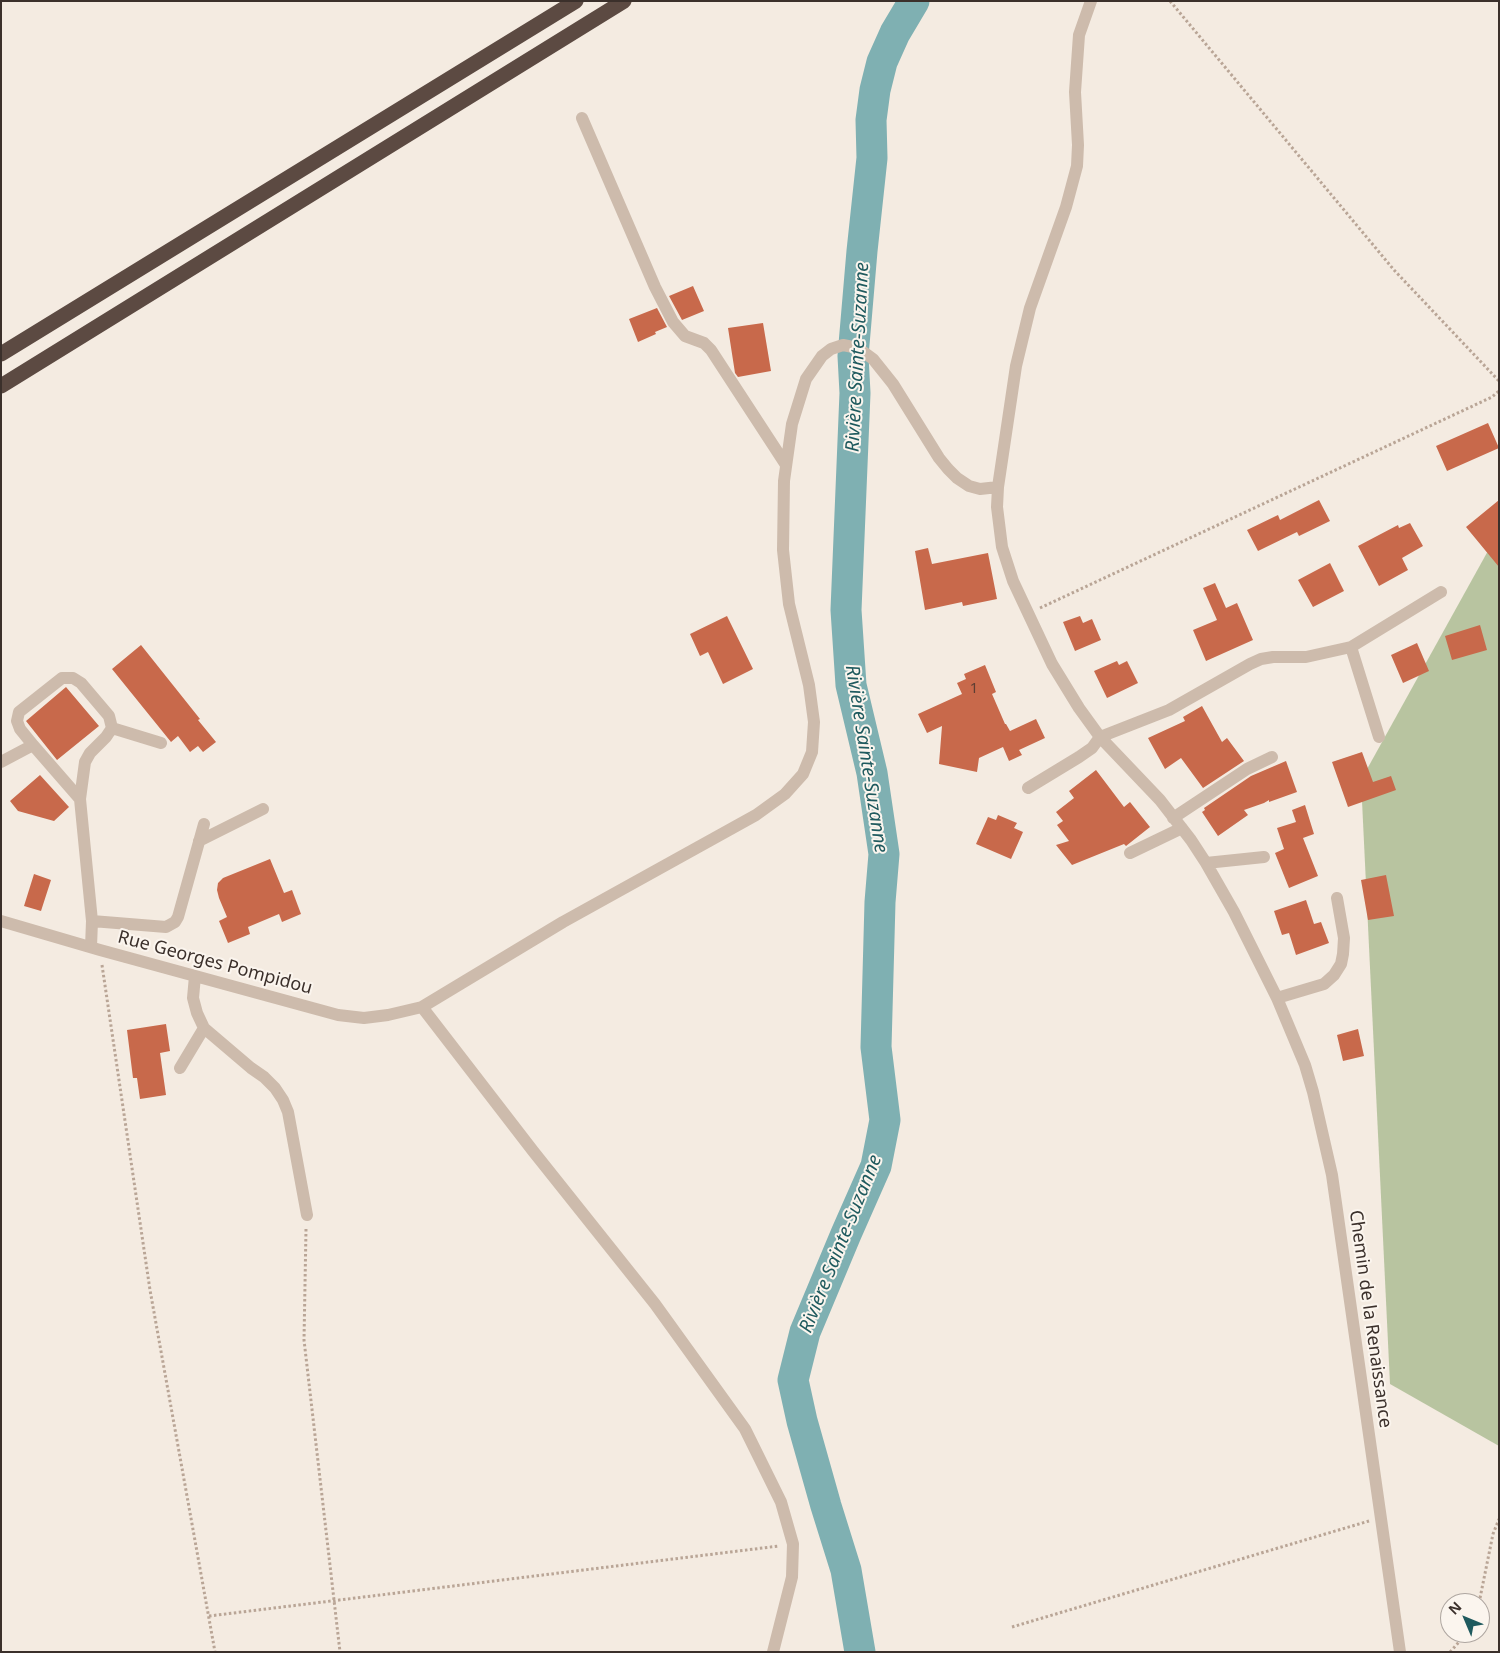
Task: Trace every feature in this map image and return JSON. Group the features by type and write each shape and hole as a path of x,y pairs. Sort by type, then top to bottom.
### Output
{"highway":[{"path":"1,354 576,1"},
{"path":"1,386 624,1"}],"street":[{"name":"Chemin de la Renaissance","path":"1091,1 1079,35 1075,92 1078,145 1077,166 1066,207 1030,308 1016,366 998,487 997,507 1002,547 1007,565 1028,614 1052,664 1079,708 1100,737 1160,800 1206,863 1234,912 1277,998 1305,1064 1332,1175 1400,1652"},
{"path":"582,118 655,287 673,322 684,336 704,343 711,350 786,465"},
{"name":"Rue Georges Pompidou","path":"1,921 338,1015 364,1018 388,1015 422,1007 563,922 756,815 785,794 803,774 812,752 814,722 809,685 790,604 783,550 784,481 792,424 806,379 822,356 831,349 843,345 858,348 873,359 893,384 939,458 948,469 969,486 980,489 998,487"},
{"path":"1028,788 1085,753 1092,748 1100,737 1169,710 1250,664 1261,659 1306,657 1351,647 1441,592"},
{"path":"1351,647 1379,737"},
{"path":"80,799 20,728 17,721 19,712 62,678 73,678 81,683 109,716 112,728"},
{"path":"112,728 137,734 160,743"},
{"path":"95,948 80,799 86,762 90,753 112,728"},
{"path":"1,762 33,745"},
{"path":"1174,818 1247,770 1272,757"},
{"path":"199,840 263,809"},
{"path":"92,921 166,927 175,922 178,918 204,824"},
{"path":"1130,853 1182,828"},
{"path":"1206,863 1264,857"},
{"path":"1277,998 1324,984 1334,975 1341,964 1344,938 1337,898"},
{"path":"195,976 193,998 204,1028 264,1077 283,1100 288,1112 307,1215"},
{"path":"422,1007 533,1151 655,1304 745,1429 781,1502 793,1544 792,1577 773,1652"},
{"path":"180,1068 204,1028"}],"path":[{"path":"1170,1 1394,270 1499,381"},
{"path":"1028,614 1483,402 1499,391"},
{"path":"95,948 150,1290 215,1652"},
{"path":"307,1215 304,1340 340,1652"},
{"path":"1012,1626 1380,1518"},
{"path":"1482,1593 1493,1534 1499,1519"},
{"path":"209,1616 793,1544"}],"green space":[{"path":"1499,531 1499,1446 1390,1384 1361,780"}],"building":[{"path":"693,286 704,311 682,320 669,296"},
{"path":"657,308 667,327 638,342 629,319"},
{"path":"763,323 771,371 738,377 735,373 728,328"},
{"path":"1488,423 1499,448 1447,471 1436,446"},
{"path":"1319,500 1330,521 1299,536 1297,532 1258,551 1247,530 1278,515 1280,520"},
{"path":"1499,500 1499,567 1466,527"},
{"path":"1410,523 1423,546 1402,558 1408,570 1379,586 1358,546 1398,525 1399,528"},
{"path":"928,548 932,564 988,553 997,599 963,606 962,602 925,610 915,551"},
{"path":"1330,563 1344,591 1313,607 1298,580"},
{"path":"1215,583 1226,608 1237,603 1253,640 1206,661 1193,630 1217,620 1203,588"},
{"path":"727,616 753,669 723,684 708,652 700,656 690,634"},
{"path":"1080,616 1083,623 1092,619 1101,640 1075,651 1063,622"},
{"path":"1480,625 1487,650 1452,660 1445,636"},
{"path":"1417,643 1429,671 1403,683 1391,655"},
{"path":"141,645 216,742 203,752 198,746 190,752 178,736 171,742 112,669"},
{"path":"1117,661 1119,665 1127,661 1138,683 1107,698 1094,671"},
{"path":"985,665 996,692 992,694 1010,731 1036,719 1045,738 1019,750 1022,755 1009,761 1003,747 979,758 977,772 939,764 942,726 927,733 918,714 962,694 957,683 966,679 964,674"},
{"path":"66,687 99,726 57,760 26,721"},
{"path":"1202,706 1222,742 1227,738 1244,761 1203,788 1181,758 1165,769 1148,738 1185,721 1183,717"},
{"path":"1362,752 1373,782 1391,776 1396,790 1348,807 1332,762"},
{"path":"1286,761 1297,792 1244,810 1248,815 1218,836 1202,812 1205,810 1204,808 1251,776"},
{"path":"1096,770 1124,807 1130,802 1150,827 1126,846 1124,844 1072,865 1056,845 1069,841 1057,825 1063,821 1056,812 1074,798 1069,791"},
{"path":"40,775 69,807 54,821 18,811 10,801"},
{"path":"1305,805 1314,834 1303,838 1318,876 1289,888 1275,853 1284,849 1277,828 1296,822 1292,810"},
{"path":"998,815 1017,823 1014,828 1023,832 1011,859 976,844 988,817 996,820"},
{"path":"270,859 284,893 292,890 301,914 282,922 279,914 248,927 250,934 228,943 219,921 227,917 219,898 218,883 223,878"},
{"path":"34,874 51,880 41,911 24,906"},
{"path":"1386,875 1394,916 1368,920 1361,880"},
{"path":"1306,900 1314,924 1321,922 1329,943 1296,955 1289,933 1282,935 1274,911"},
{"path":"166,1024 170,1051 160,1053 166,1095 140,1099 137,1078 133,1078 127,1030"},
{"path":"1358,1029 1364,1056 1343,1061 1337,1035"}],"waterway":[{"name":"Rivière Sainte-Suzanne","path":"860,1652 846,1570 802,1421 793,1380 805,1332 876,1166 885,1120 876,1047 880,902 884,854 872,773 851,685 846,610 855,393 853,356 872,158 871,120 875,90 882,62 895,33 914,1"}]}
